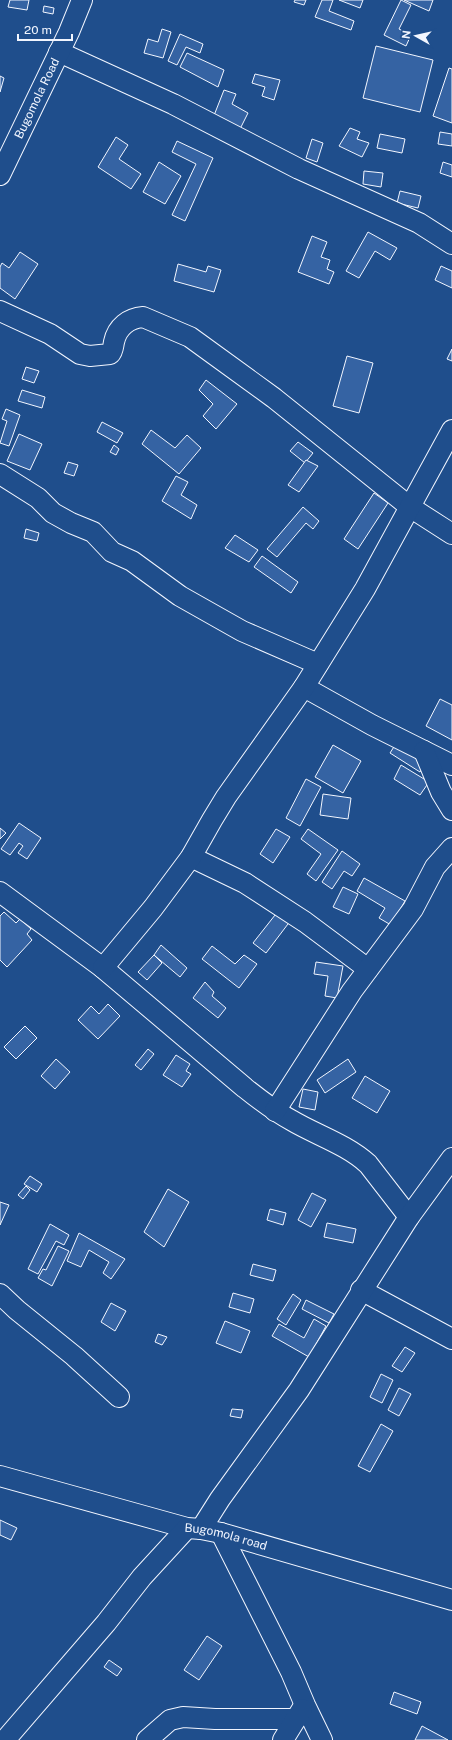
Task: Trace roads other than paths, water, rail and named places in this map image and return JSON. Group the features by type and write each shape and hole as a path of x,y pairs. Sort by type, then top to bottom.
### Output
{"street":[{"name":"Bugomola Road","path":"0,175 59,52 82,0"},
{"path":"59,52 173,104 300,169 419,223 452,244"},
{"path":"0,311 30,323 80,354 90,356 110,354 112,352 115,338 124,324 138,318 143,317 183,334 274,398 410,507 452,534"},
{"path":"103,968 153,908 191,857 215,814 304,687 365,589 452,430"},
{"path":"0,474 38,498 53,513 71,523 93,532 112,552 132,561 180,596 242,631 318,664"},
{"path":"304,687 372,725 452,765"},
{"path":"424,752 441,792 452,810"},
{"path":"275,1110 352,991 414,909 435,867 452,848"},
{"path":"191,857 245,882 305,922 368,969"},
{"path":"0,892 103,968 245,1088 291,1121 338,1144 361,1158 368,1164 409,1217"},
{"path":"6,1740 106,1623 142,1577 194,1528 220,1499 299,1390 361,1290 409,1217 452,1158"},
{"path":"361,1290 452,1338"},
{"path":"0,1294 17,1310 74,1356 119,1397"},
{"name":"Bugomola road","path":"0,1476 194,1528 221,1533 452,1600"},
{"path":"221,1533 291,1672 300,1712 322,1740"},
{"path":"147,1740 170,1720 183,1716 215,1719 300,1712"},
{"path":"283,1740 300,1712"}]}
